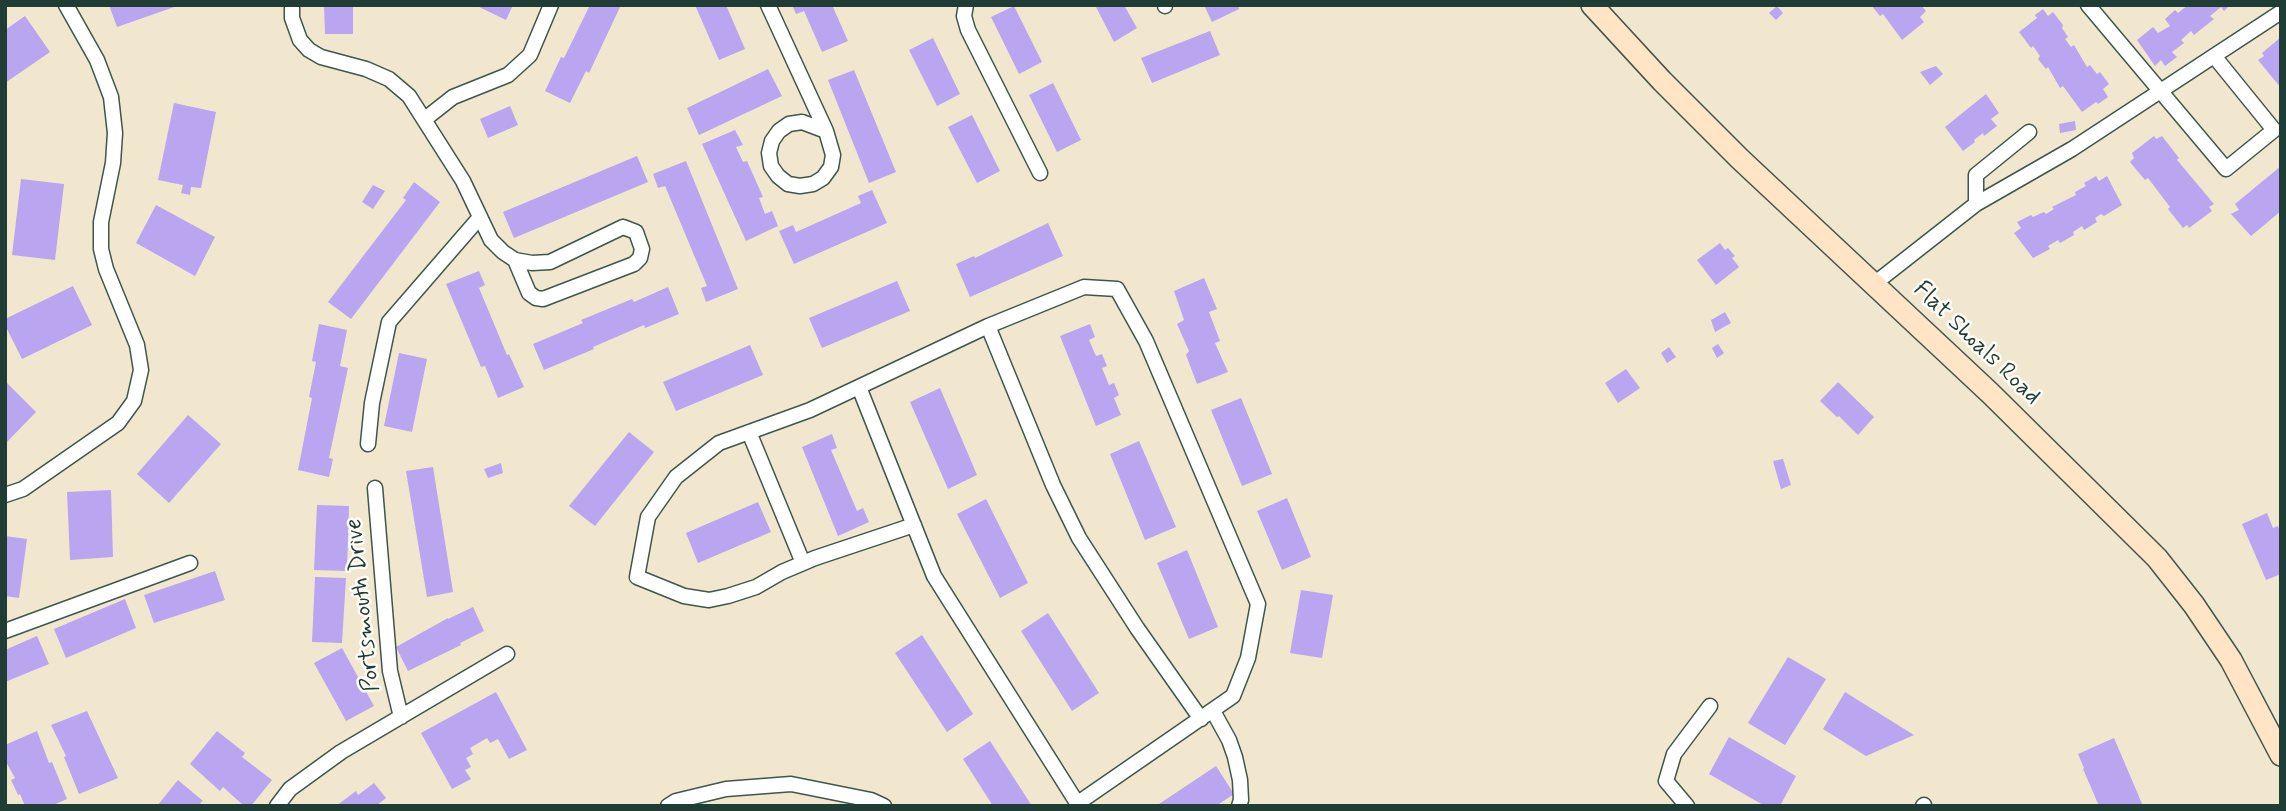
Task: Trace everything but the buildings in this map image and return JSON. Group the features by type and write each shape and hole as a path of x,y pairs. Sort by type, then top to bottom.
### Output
{"street":[{"path":"5,495 23,489 118,423 134,401 141,370 137,345 106,269 101,249 101,222 113,163 115,133 111,97 97,60 66,5"},
{"path":"292,5 292,18 300,40 309,50 320,57 366,69 389,79 409,96 463,181 491,240 503,252 515,260 532,263 550,261 623,228 636,232 642,249 640,258 634,264 543,299 529,293 515,260"},
{"path":"425,119 453,97 508,75 516,68 530,55 551,5"},
{"path":"768,5 826,131 833,155 831,167 823,178 813,184 788,184 778,176 771,166 769,153 772,141 779,131 789,124 802,122 826,131"},
{"path":"966,5 964,16 968,30 1040,173"},
{"name":"Flat Shoals Road","path":"1592,5 1730,149 2039,440 2157,558 2194,605 2231,660 2281,755"},
{"path":"2088,5 2226,169 2274,130 2214,56"},
{"path":"1874,284 1976,204 2072,149 2281,12"},
{"path":"1976,204 1976,175 2029,132"},
{"path":"368,444 372,403 389,322 480,217"},
{"path":"859,387 914,525 934,576 1078,805 1233,696 1248,658 1258,604 1146,341 1117,289 1084,287 988,326 810,410 719,443 676,477 648,517 638,577 670,591 709,600 756,587 803,563 914,525"},
{"path":"988,326 1079,538 1137,628 1229,740 1240,780 1239,806"},
{"path":"749,432 803,563"},
{"name":"Portsmouth Drive","path":"375,488 390,671 401,718"},
{"path":"5,631 190,563"},
{"path":"276,806 290,789 341,752 507,654"},
{"path":"1687,806 1666,781 1674,754 1710,706"},
{"path":"668,806 676,801 726,789 791,784 871,800 884,806"}]}
